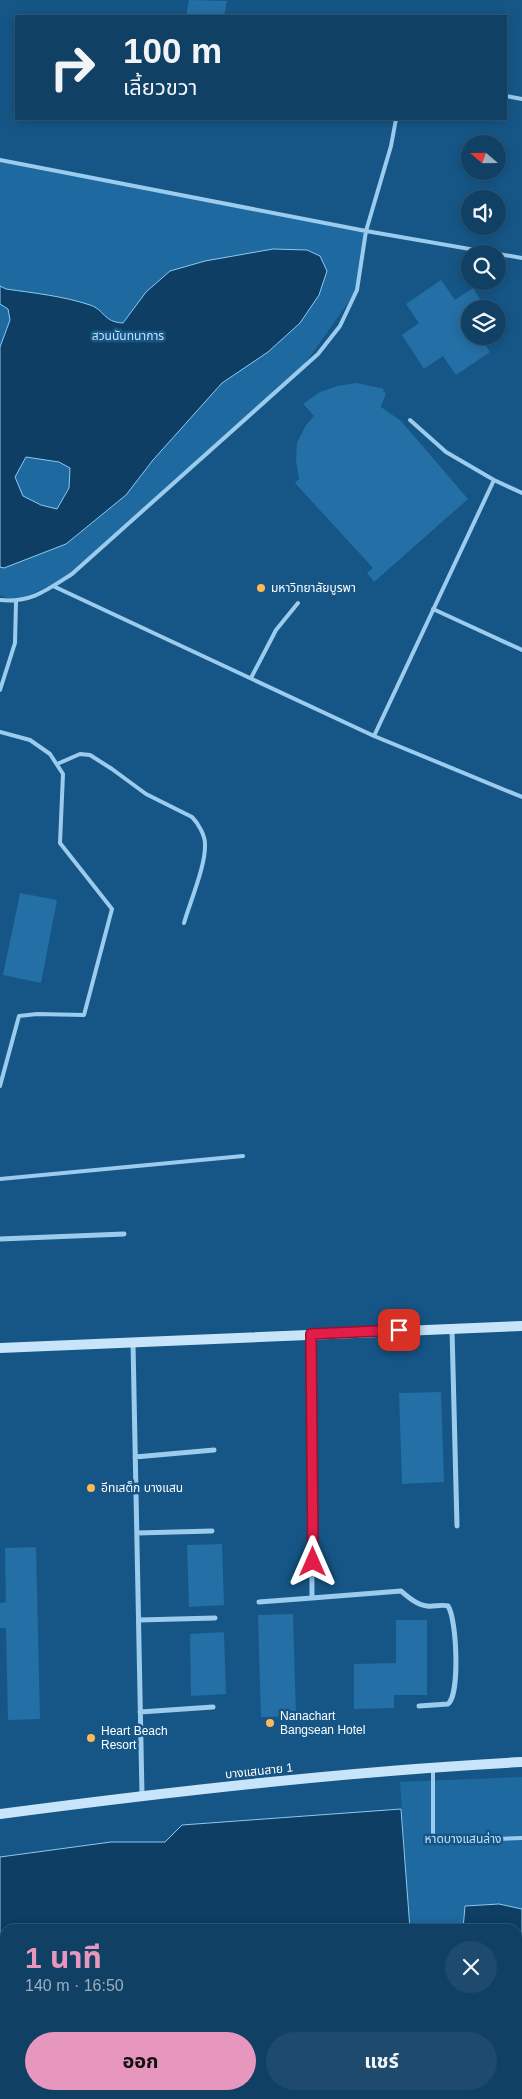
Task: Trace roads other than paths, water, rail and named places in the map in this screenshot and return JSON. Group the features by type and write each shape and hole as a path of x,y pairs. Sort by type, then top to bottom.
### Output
{"street":[{"path":"0,1239 124,1234"},
{"path":"0,1348 522,1326"},
{"path":"452,1328 457,1526"},
{"path":"311,1334 312,1598"},
{"path":"133,1343 142,1795"},
{"path":"135,1458 214,1450"},
{"path":"137,1533 212,1531"},
{"path":"259,1602 401,1591 417,1603 427,1606 448,1606 454,1623 456,1657 453,1697 448,1704 420,1706"},
{"path":"138,1620 215,1618"},
{"path":"140,1712 212,1707"},
{"name":"บางแสนสาย 1","path":"0,1814 142,1795 433,1766 522,1762"}],"lane":[{"path":"507,96 522,99"},
{"path":"0,600 16,602 43,593 72,574 318,354 340,326 357,290 366,231 391,146 396,120"},
{"path":"0,160 366,231 522,258"},
{"path":"410,420 446,452 494,480 522,493"},
{"path":"374,736 494,480"},
{"path":"53,586 374,736 522,797"},
{"path":"0,690 14,643 16,602"},
{"path":"251,678 276,630 298,603"},
{"path":"433,609 522,650"},
{"path":"0,732 30,740 50,754 57,764 63,774 60,843 112,909 84,1015 37,1014 18,1016 0,1086"},
{"path":"57,764 80,754 90,756 112,769 146,794 192,817 197,822 205,843 202,863 184,923"},
{"path":"0,1179 243,1156"},
{"path":"433,1766 433,1841 522,1838"}],"place":[{"name":"มหาวิทยาลัยบูรพา","path":"261,588"},
{"name":"อีทเสต็ก บางแสน","path":"91,1488"},
{"name":"Nanachart Bangsean Hotel","path":"270,1723"},
{"name":"Heart Beach Resort","path":"91,1738"}],"park label":[{"name":"สวนนันทนาการ","path":"128,336"},
{"name":"หาดบางแสนล่าง","path":"463,1839"}]}
